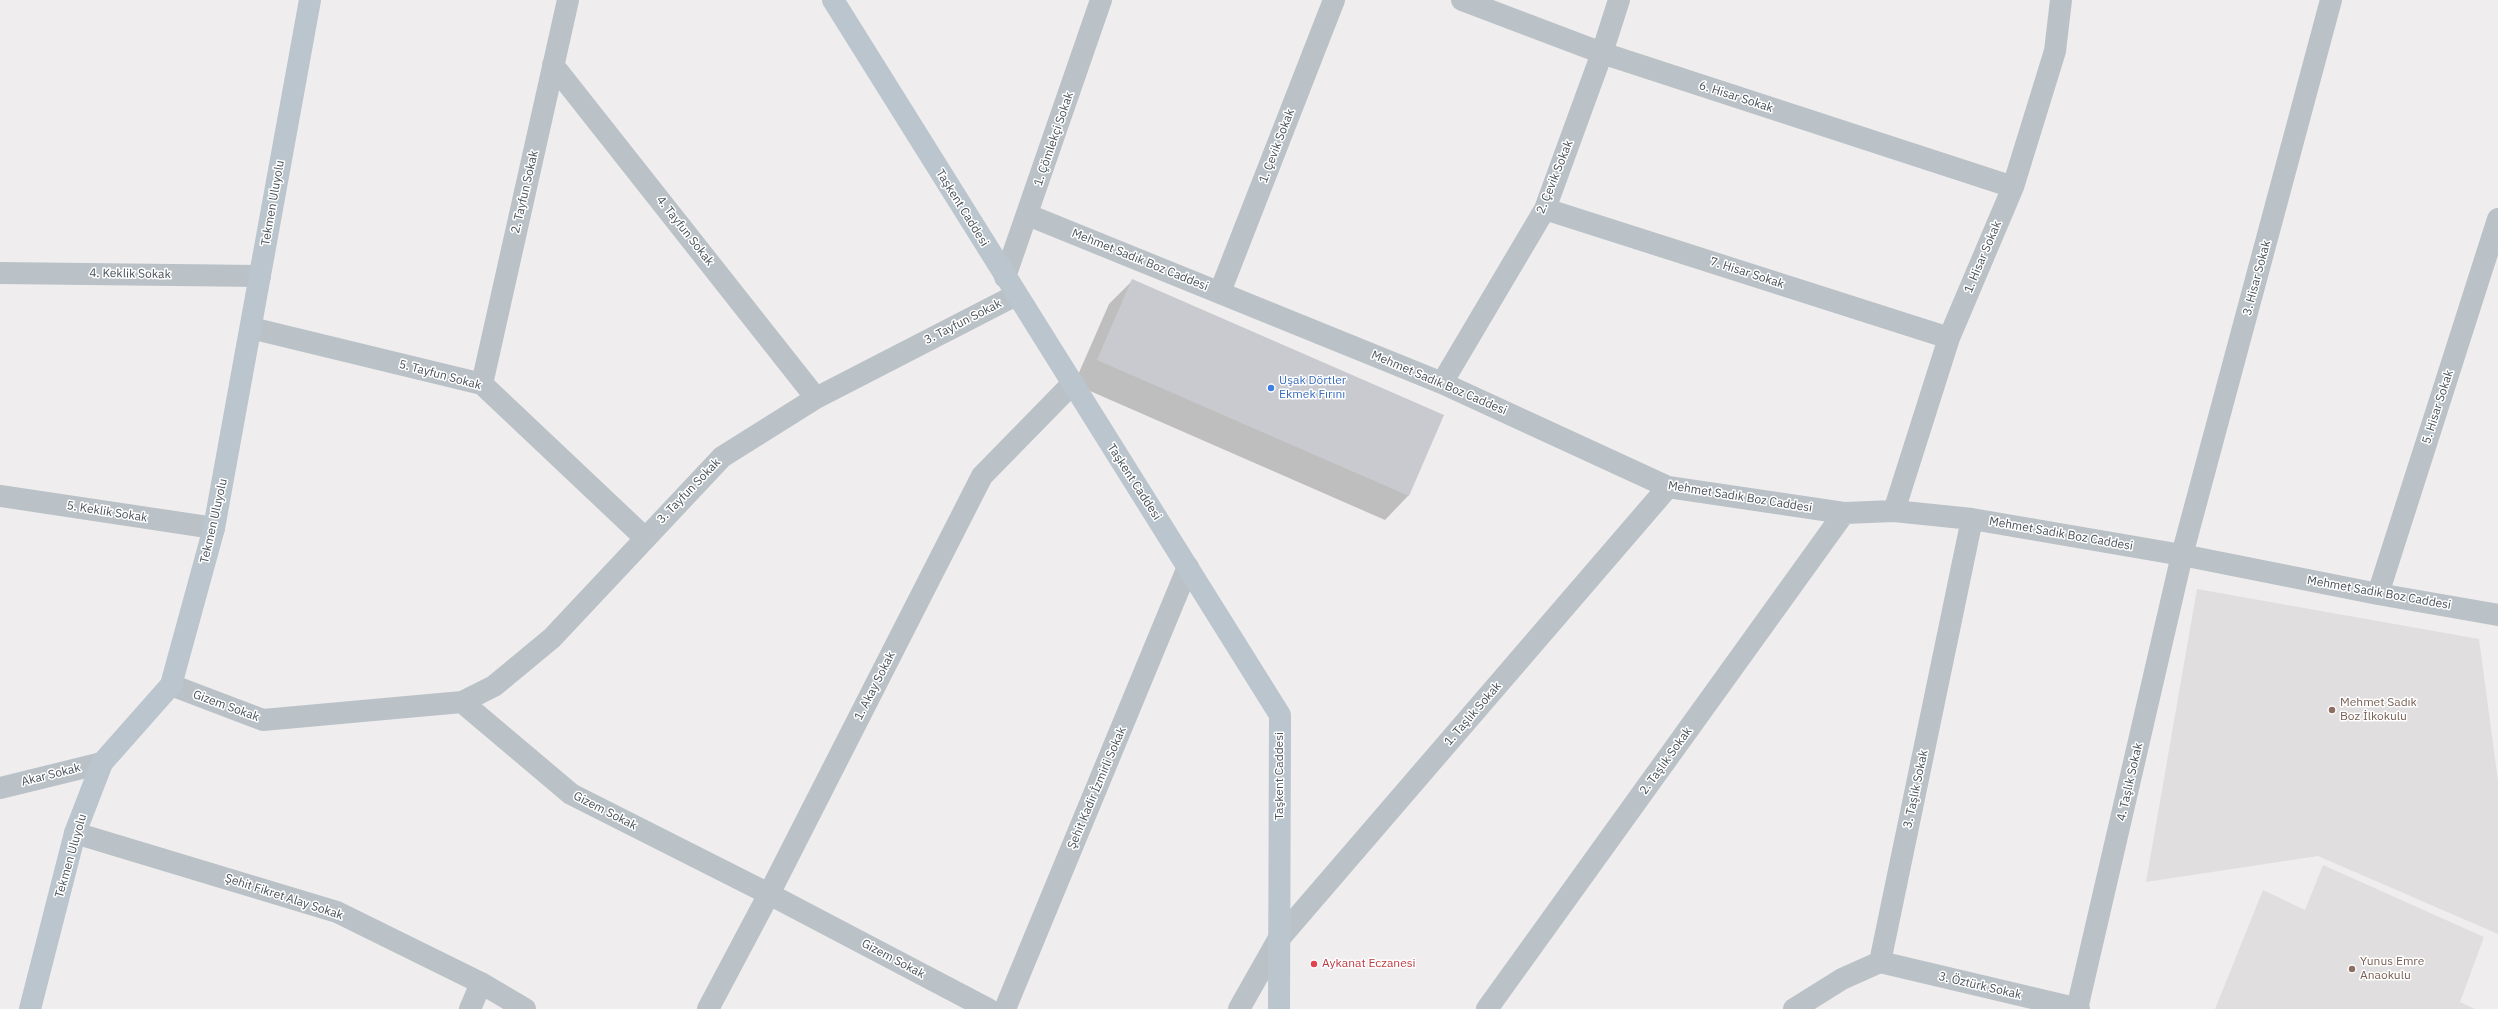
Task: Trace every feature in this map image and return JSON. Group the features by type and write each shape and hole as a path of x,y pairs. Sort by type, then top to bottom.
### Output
{"street":[{"name":"Tekmen Uluyolu","path":"30,1009 75,833 102,763 171,686 214,528 310,0"},
{"name":"2. Tayfun Sokak","path":"482,384 568,0"},
{"name":"Taşkent Caddesi","path":"833,0 1016,296 1280,715 1278,940 1279,1009"},
{"name":"1. Çömlekçi Sokak","path":"1005,277 1028,215 1101,0"},
{"name":"1. Çevik Sokak","path":"1220,292 1334,0"},
{"name":"6. Hisar Sokak","path":"1462,0 1602,53 2013,187"},
{"name":"2. Çevik Sokak","path":"1442,383 1545,209 1602,53 1619,0"},
{"name":"1. Hisar Sokak","path":"1894,511 1949,338 2013,187 2055,51 2061,0"},
{"name":"3. Hisar Sokak","path":"2182,555 2331,0"},
{"name":"4. Tayfun Sokak","path":"554,65 816,398"},
{"name":"7. Hisar Sokak","path":"1545,209 1949,338"},
{"name":"Mehmet Sadık Boz Caddesi","path":"1028,215 1442,383 1668,487 1844,513 1894,511 1972,519 2182,555 2378,594 2498,615"},
{"name":"5. Hisar Sokak","path":"2378,594 2498,219"},
{"name":"4. Keklik Sokak","path":"0,273 260,276"},
{"name":"3. Tayfun Sokak","path":"462,702 494,686 552,638 722,457 816,398 1016,296"},
{"name":"5. Tayfun Sokak","path":"251,328 482,384 645,538"},
{"name":"1. Akay Sokak","path":"708,1009 769,894 982,476 1072,384"},
{"name":"1. Taşlık Sokak","path":"1239,1009 1278,940 1668,487"},
{"name":"5. Keklik Sokak","path":"0,496 214,528"},
{"name":"2. Taşlık Sokak","path":"1487,1009 1844,513"},
{"name":"3. Taşlık Sokak","path":"1880,962 1972,519"},
{"name":"4. Taşlık Sokak","path":"2078,1009 2182,555"},
{"name":"Şehit Kadir İzmirli Sokak","path":"1005,1009 1188,567"},
{"name":"Gizem Sokak","path":"171,686 263,720 462,702 571,794 769,894 988,1009"},
{"name":"Akar Sokak","path":"0,788 102,763"},
{"name":"Şehit Fikret Alay Sokak","path":"75,833 337,912 481,983 525,1009"},
{"name":"3. Öztürk Sokak","path":"1880,962 2078,1009"},
{"path":"1794,1009 1842,979 1880,962"},
{"path":"470,1009 481,983"}],"shaded area":[{"name":"Mehmet Sadık Boz İlkokulu","path":"2197,589 2479,639 2498,781 2498,934 2318,856 2146,882"},
{"name":"Yunus Emre Anaokulu","path":"2323,865 2484,937 2460,1002 2475,1009 2215,1009 2263,890 2305,910"}],"building":[{"name":"Uşak Dörtler Ekmek Fırını","path":"1132,279 1444,415 1409,496 1097,360"}],"place":[{"name":"Uşak Dörtler Ekmek Fırını","path":"1271,388"},
{"name":"Mehmet Sadık Boz İlkokulu","path":"2332,710"},
{"name":"Aykanat Eczanesi","path":"1314,964"},
{"name":"Yunus Emre Anaokulu","path":"2352,969"}]}
